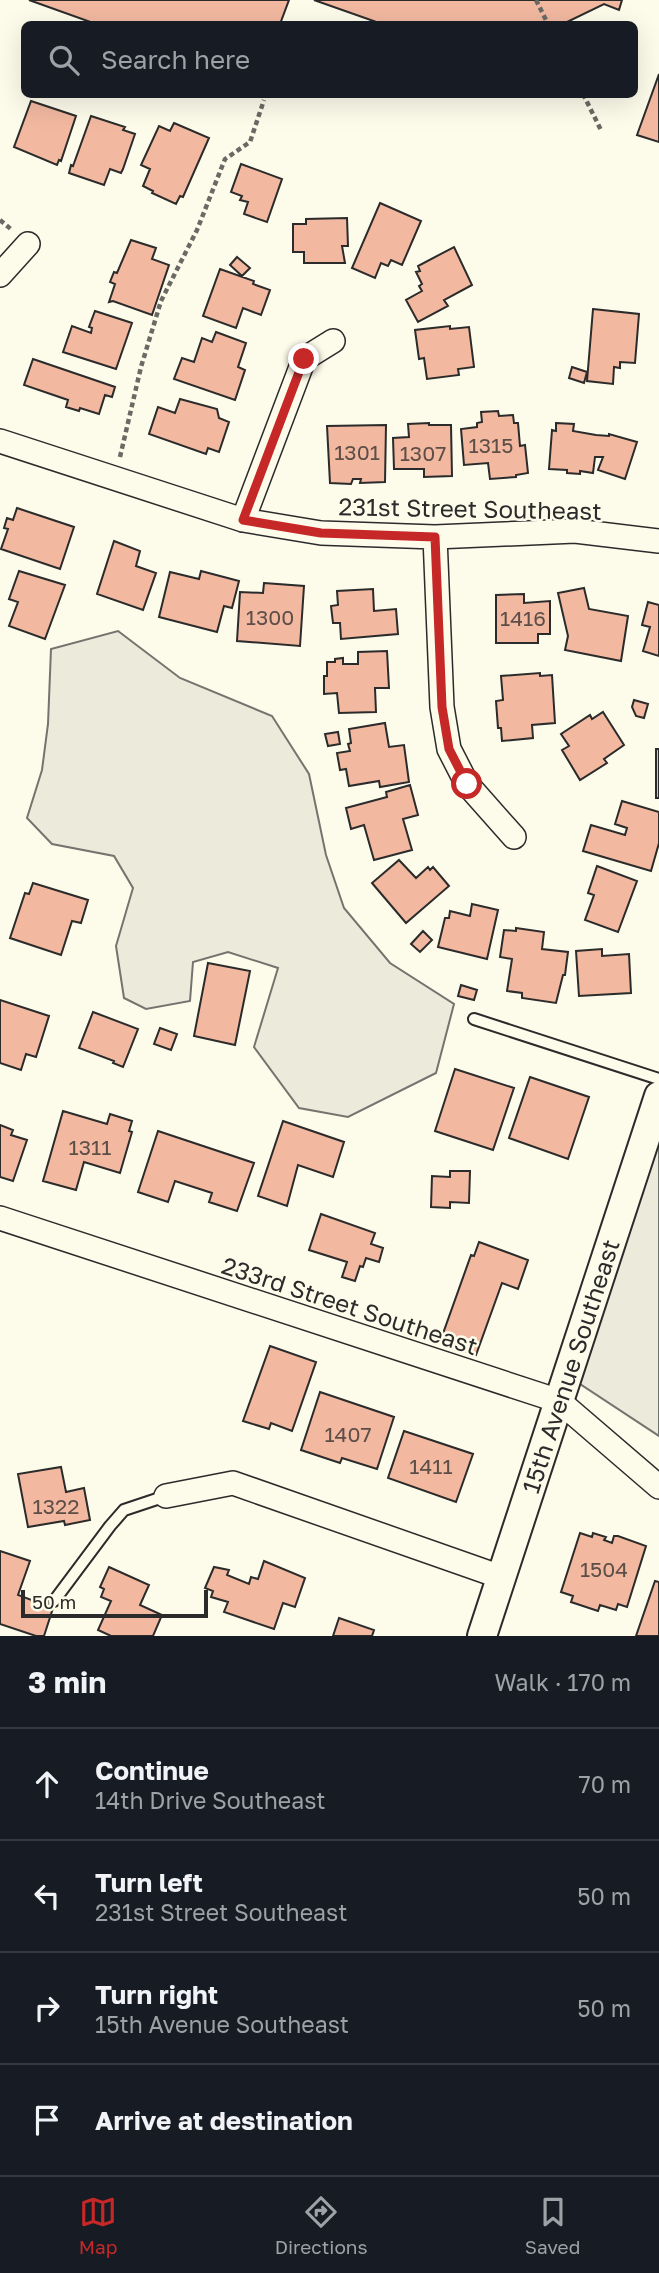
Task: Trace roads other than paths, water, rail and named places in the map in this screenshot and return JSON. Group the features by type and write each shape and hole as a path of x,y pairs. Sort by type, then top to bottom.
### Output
{"street":[{"path":"0,275 28,244"},
{"path":"243,520 304,359 333,341"},
{"name":"231st Street Southeast","path":"0,441 243,520 321,533 435,537 575,531 659,541"},
{"path":"435,537 442,707 449,749 467,784 514,836"},
{"name":"15th Avenue Southeast","path":"482,1636 659,1096"},
{"name":"233rd Street Southeast","path":"0,1218 559,1401 659,1487"},
{"path":"166,1496 233,1483 501,1577"}],"lane":[{"path":"474,1019 659,1079"},
{"path":"54,1601 124,1510 166,1496"}]}
